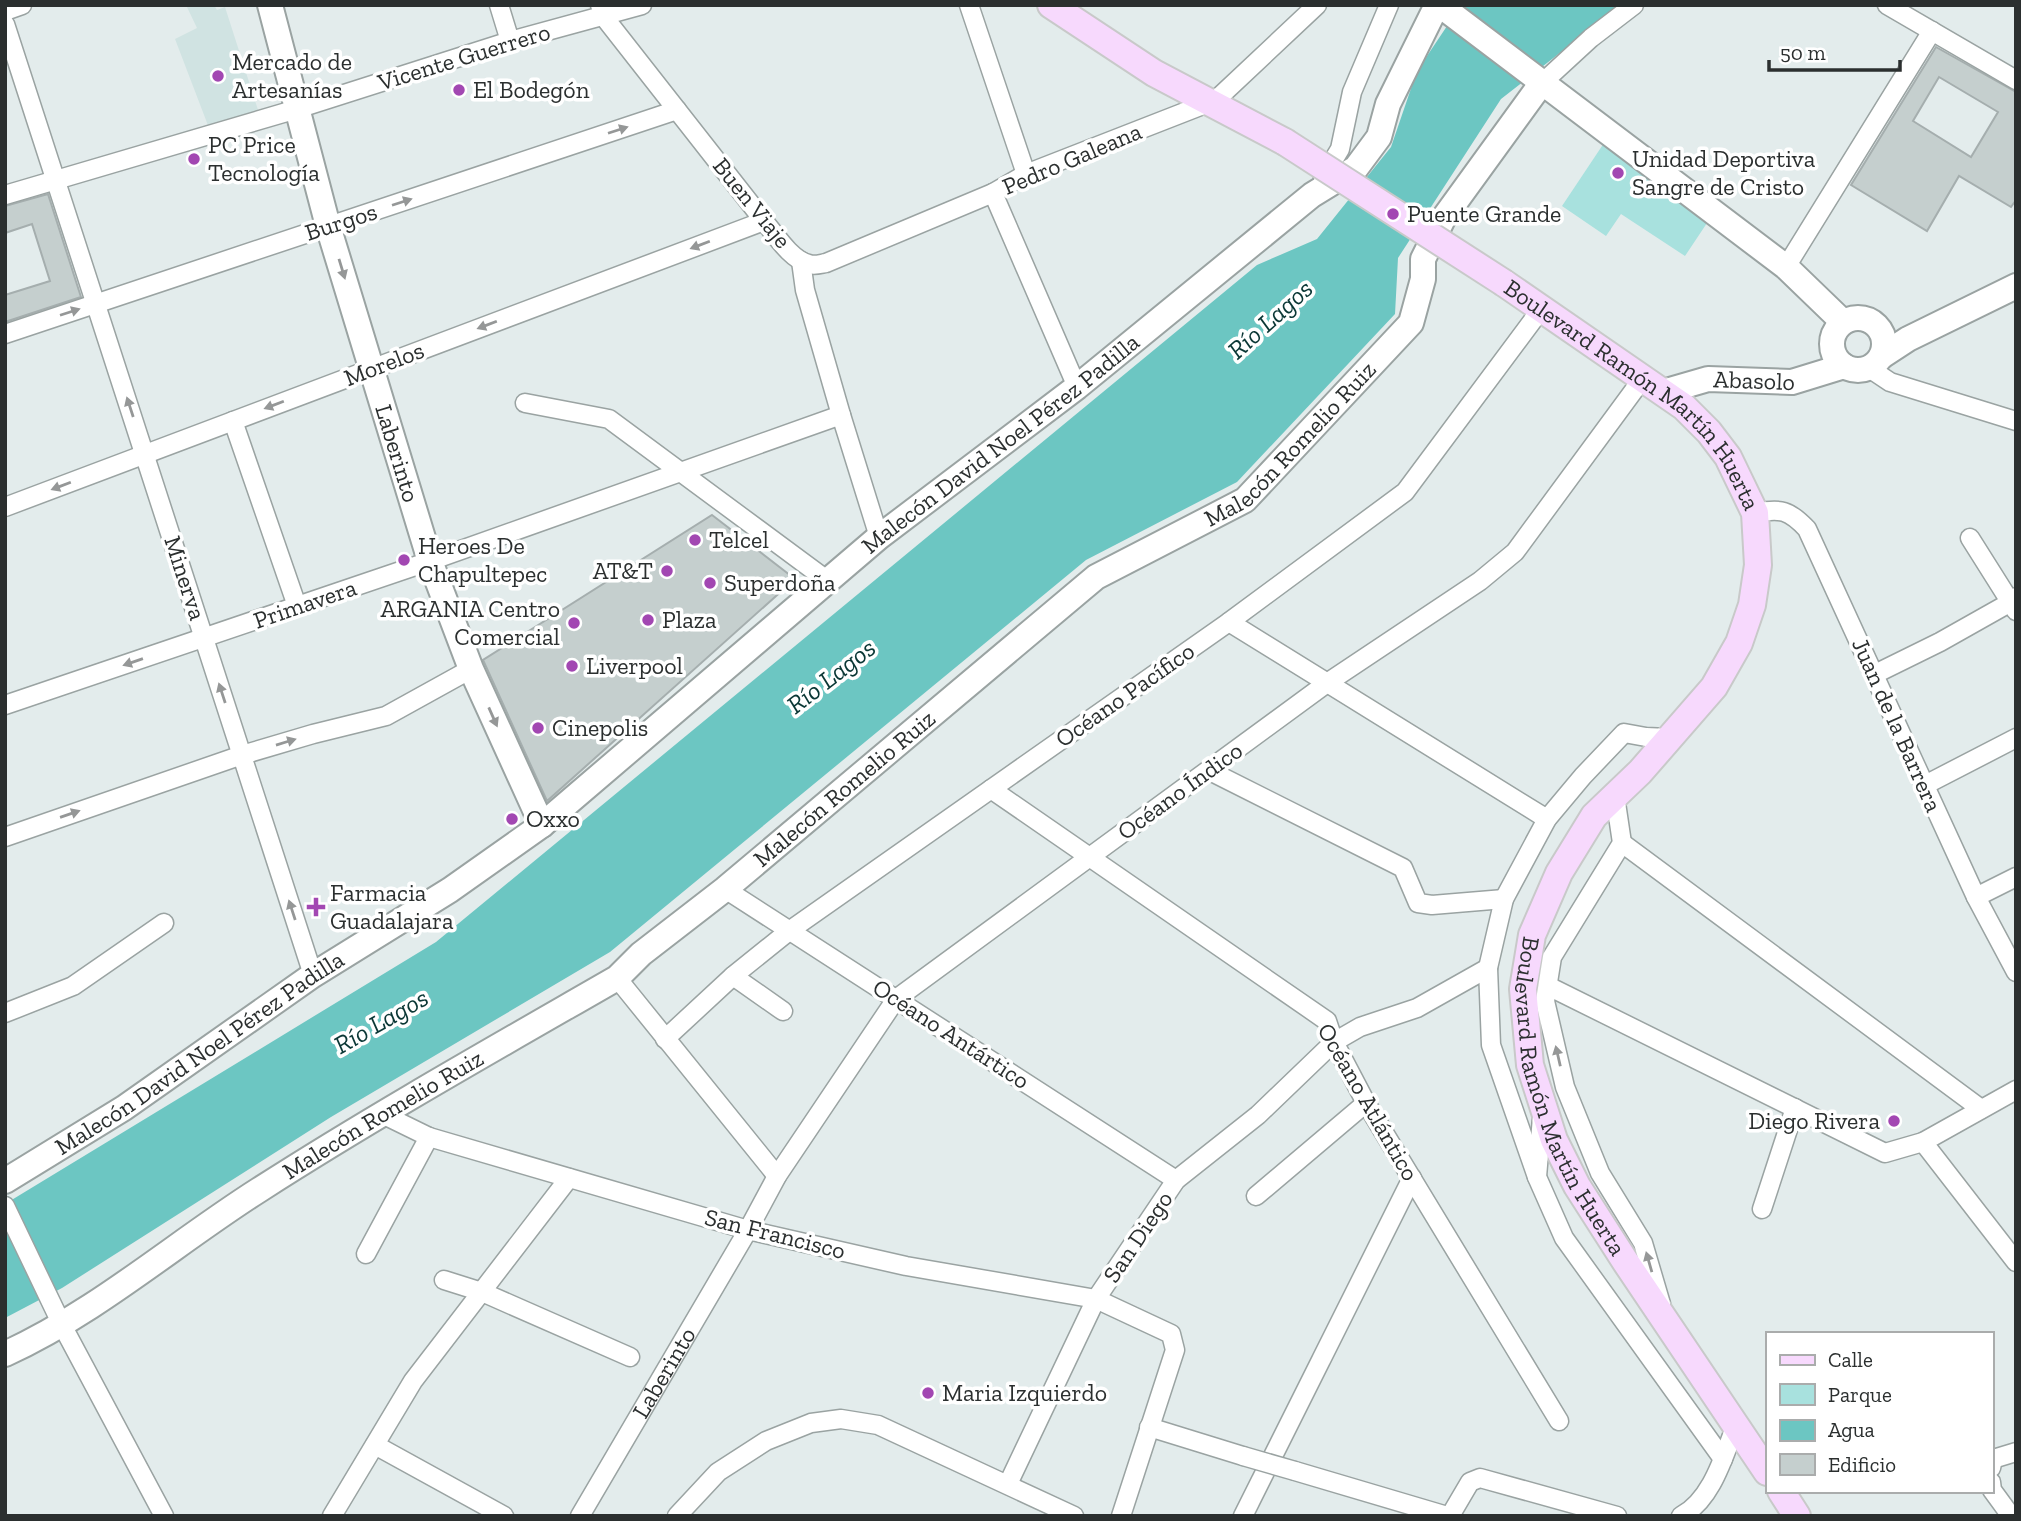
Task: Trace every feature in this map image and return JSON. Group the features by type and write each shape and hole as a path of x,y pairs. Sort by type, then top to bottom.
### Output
{"main road":[{"path":"1051,5 1154,73 1218,104"},
{"path":"1084,5 1218,104"},
{"name":"Boulevard Ramón Martín Huerta","path":"1218,104 1285,142 1504,283 1684,407 1709,432 1728,457 1755,513 1758,565 1752,605 1739,643 1714,687 1640,772 1594,816 1559,873 1532,935 1523,989 1530,1065 1554,1140 1577,1186 1668,1328 1766,1471"},
{"path":"1782,1493 1797,1516"}],"street":[{"path":"5,11 22,5"},
{"name":"Laberinto","path":"270,5 328,226 430,561 471,668 542,825"},
{"path":"499,5 510,41"},
{"name":"Vicente Guerrero","path":"5,195 57,182 297,109 602,11 642,5"},
{"path":"969,5 1026,174"},
{"name":"Pedro Galeana","path":"801,261 811,265 826,263 993,193 1026,174 1218,104 1317,5"},
{"path":"1312,195 1340,149 1352,92 1389,5"},
{"path":"1537,80 1634,5"},
{"path":"1887,5 2013,74"},
{"path":"1443,8 1786,267 1843,322"},
{"name":"Malecón David Noel Pérez Padilla","path":"5,1181 124,1108 313,975 450,890 542,825 879,537 1077,387 1312,195 1356,168 1379,137 1388,104 1443,8"},
{"name":"Buen Viaje","path":"602,11 764,221 801,261 805,290 879,537"},
{"name":"Minerva","path":"5,24 313,975"},
{"path":"1786,267 1932,31"},
{"name":"Malecón Romelio Ruiz","path":"5,1354 58,1317 258,1190 382,1114 617,978 641,954 725,889 1096,577 1245,500 1411,323 1423,279 1423,259 1443,219 1537,80"},
{"name":"Burgos","path":"5,334 677,110"},
{"path":"993,193 1077,387"},
{"name":"Morelos","path":"5,507 764,221"},
{"path":"1876,362 1884,338 1875,323 1860,317 1843,322 1837,328 1832,344 1833,352 1844,366 1852,370 1876,362 1908,340 2016,286"},
{"name":"Océano Pacífico","path":"665,1039 733,976 789,931 1229,622 1405,492 1542,308"},
{"path":"1876,362 1890,382 2016,421"},
{"name":"Abasolo","path":"1653,385 1708,379 1792,382 1844,366"},
{"name":"Océano Índico","path":"748,1230 776,1176 896,999 1327,684 1480,581 1515,552 1653,385"},
{"path":"525,403 609,419 828,581"},
{"name":"Primavera","path":"5,705 430,561 841,415"},
{"path":"233,421 297,606"},
{"name":"Juan de la Barrera","path":"1755,513 1772,510 1792,513 1807,528 1976,897 2016,972"},
{"path":"1875,674 2014,604 1970,538"},
{"path":"1229,622 1547,819"},
{"path":"5,837 242,755 386,716 471,668"},
{"path":"1668,738 1624,733 1547,819 1504,899 1488,968 1492,1045 1537,1177 1564,1238 1723,1459"},
{"path":"1925,785 2016,738"},
{"path":"1210,771 1403,868 1418,903 1432,905 1504,899"},
{"name":"Océano Atlántico","path":"991,789 1327,1021 1366,1103 1559,1421"},
{"path":"1615,796 1622,843 1552,957 1545,1001 1564,1087 1600,1173 1643,1243 1668,1328"},
{"path":"1622,843 1981,1109"},
{"path":"1976,897 2016,877"},
{"name":"Océano Antártico","path":"725,889 1176,1180"},
{"path":"5,1013 74,986 164,923"},
{"name":"San Diego","path":"1008,1484 1096,1299 1176,1180 1258,1115 1335,1042 1360,1027 1417,1008 1488,968"},
{"path":"733,976 783,1012"},
{"path":"617,978 776,1176"},
{"path":"1548,986 1885,1153 1923,1143 2016,1090"},
{"path":"1256,1196 1366,1103"},
{"path":"1537,1177 1543,1107"},
{"path":"1762,1209 1795,1108"},
{"name":"San Francisco","path":"382,1114 429,1137 748,1230 906,1266 1096,1299 1171,1334 1175,1350 1149,1427"},
{"path":"366,1254 429,1137"},
{"path":"1923,1143 2016,1262"},
{"path":"331,1516 413,1381 569,1178"},
{"path":"1243,1516 1412,1178"},
{"path":"5,1206 58,1317 164,1516"},
{"name":"Laberinto","path":"580,1516 748,1230"},
{"path":"444,1280 482,1292 631,1357"},
{"path":"677,1516 718,1472 766,1441 811,1423 841,1419 878,1425 1074,1516"},
{"path":"1681,1516 1691,1511 1710,1486 1735,1425"},
{"path":"1121,1516 1149,1427 1448,1516 1470,1482 1480,1478 1617,1516"},
{"path":"375,1445 504,1516"},
{"path":"1993,1464 2016,1452"},
{"path":"1993,1491 2011,1516"}],"shaded area":[{"name":"Mercado de Artesanías","path":"186,5 214,5 217,10 225,7 259,113 209,128 175,39 197,28"}],"green space":[{"name":"Unidad Deportiva Sangre de Cristo","path":"1606,140 1711,217 1685,256 1621,214 1606,236 1562,206"}],"water":[{"name":"Río Lagos","path":"1461,5 1621,5 1501,99 1398,258 1395,314 1237,482 1086,560 610,952 331,1117 62,1288 5,1318 5,1204 436,942 1257,265 1317,239 1391,147 1417,71"}],"building":[{"path":"1936,47 2016,92 2016,200 2011,207 1959,176 1927,231 1851,185","holes":["1939,77 1998,112 1971,157 1913,121"]},
{"path":"48,194 81,297 5,322 5,295 50,281 32,224 5,233 5,206"},
{"name":"Plaza","path":"712,515 795,579 547,801 483,660"}],"place":[{"name":"Mercado de Artesanías","path":"218,76"},
{"name":"El Bodegón","path":"459,90"},
{"name":"PC Price Tecnología","path":"194,159"},
{"name":"Unidad Deportiva Sangre de Cristo","path":"1618,173"},
{"name":"Puente Grande","path":"1393,214"},
{"name":"Telcel","path":"695,540"},
{"name":"Heroes De Chapultepec","path":"404,560"},
{"name":"AT&T","path":"667,571"},
{"name":"Superdoña","path":"710,583"},
{"name":"Plaza","path":"648,620"},
{"name":"ARGANIA Centro Comercial","path":"574,623"},
{"name":"Liverpool","path":"572,666"},
{"name":"Cinepolis","path":"538,728"},
{"name":"Oxxo","path":"512,819"},
{"name":"Farmacia Guadalajara","path":"316,907"},
{"name":"Diego Rivera","path":"1894,1121"},
{"name":"Maria Izquierdo","path":"928,1393"}]}
